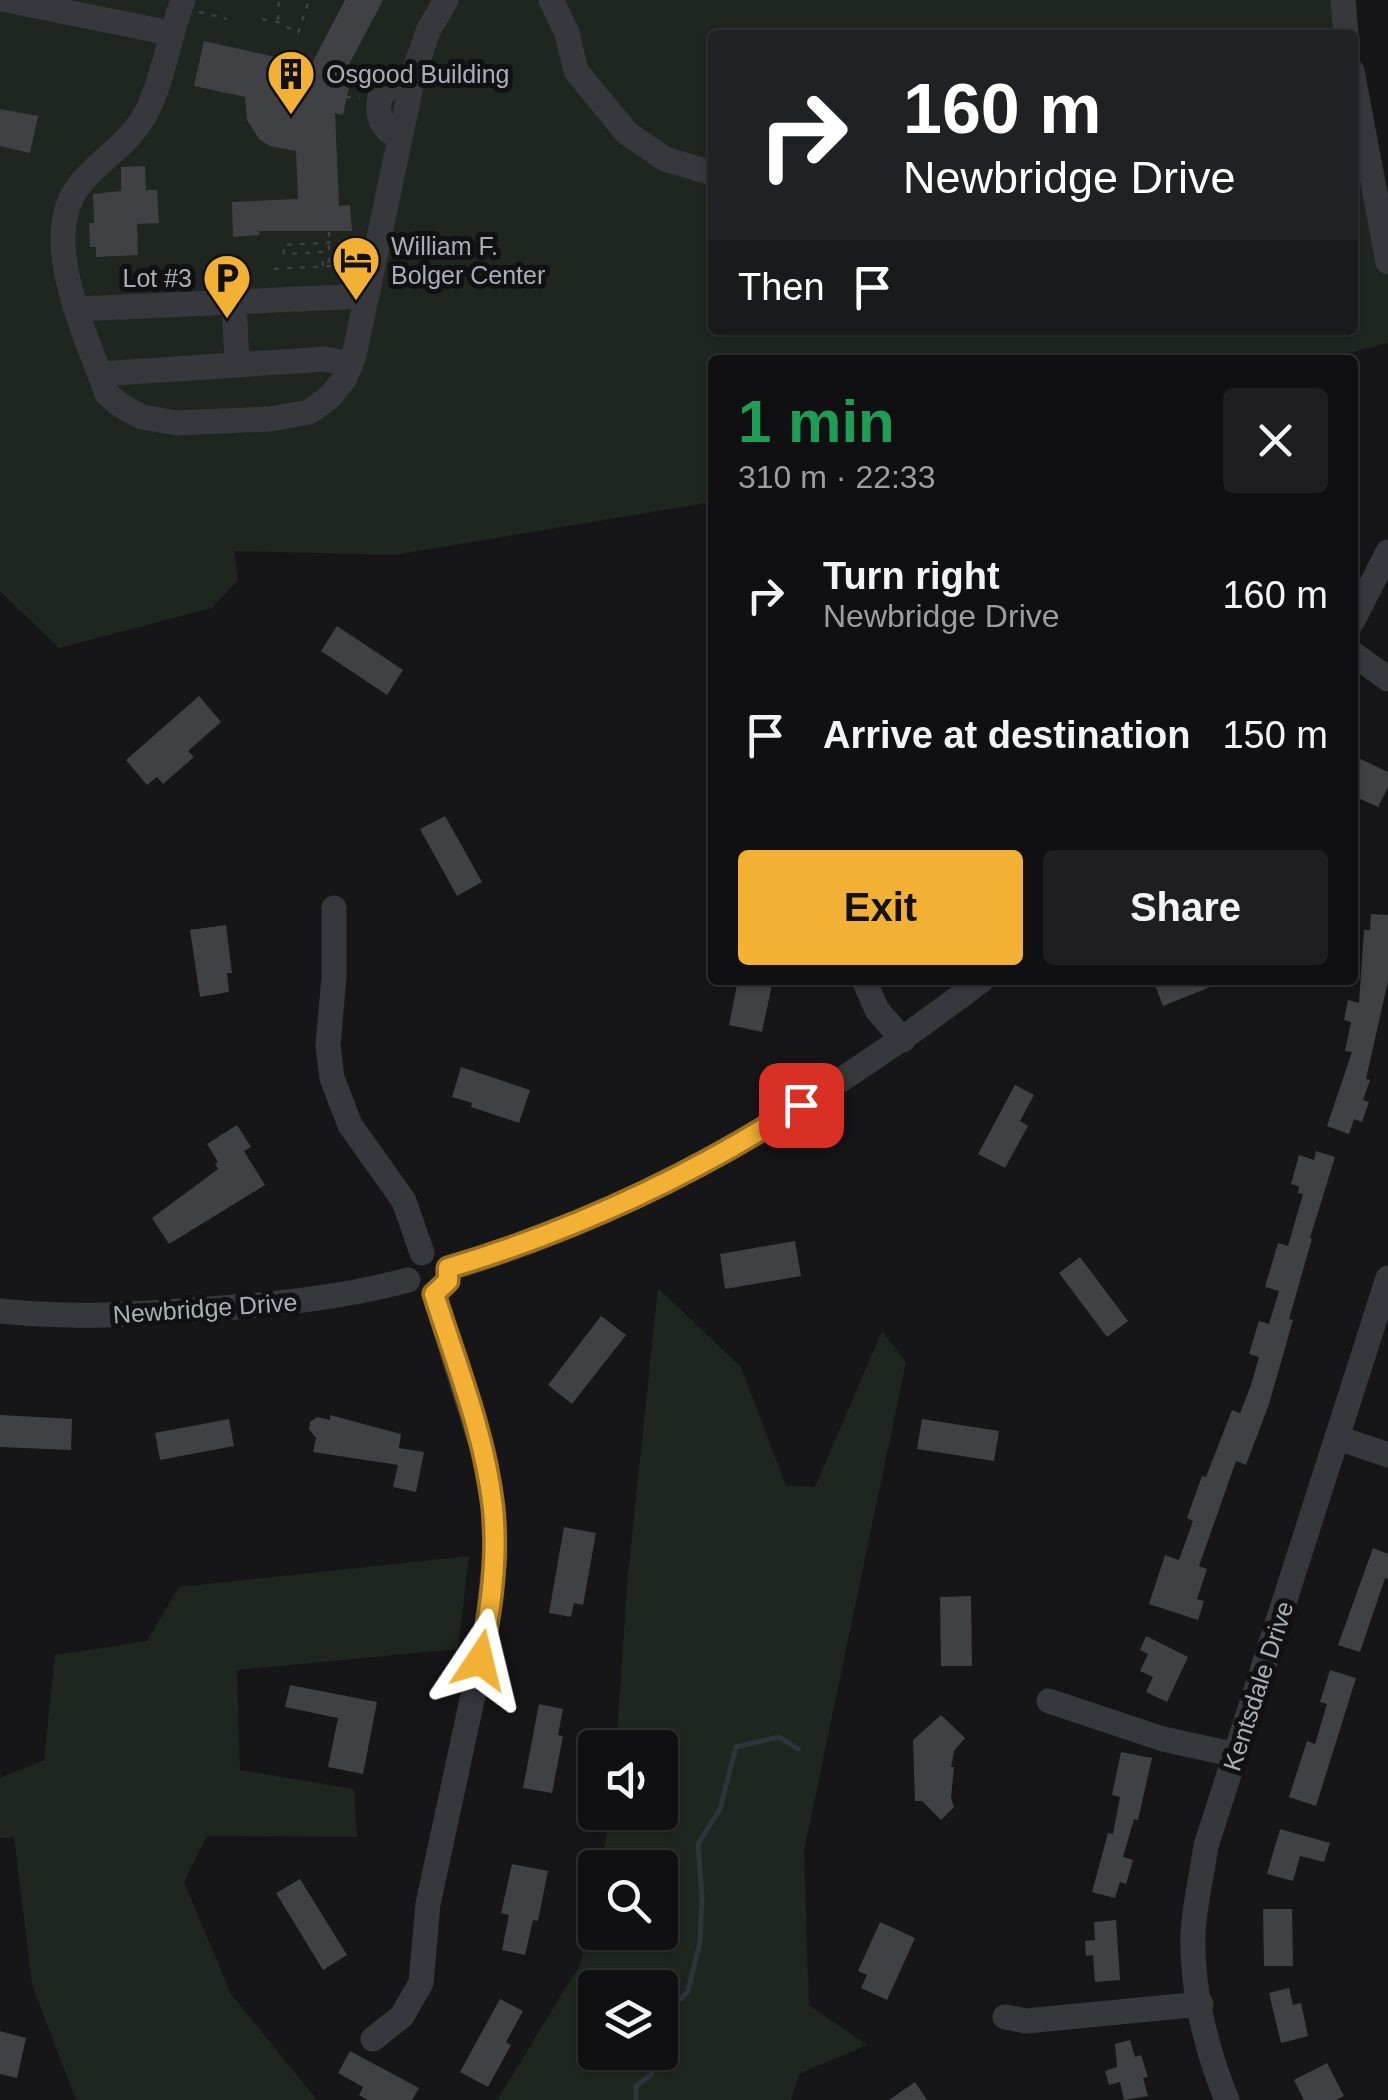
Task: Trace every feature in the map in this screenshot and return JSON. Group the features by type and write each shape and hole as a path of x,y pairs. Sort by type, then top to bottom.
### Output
{"street":[{"path":"0,22 6,0 177,15 150,108 133,135 79,185 65,212 62,246 69,285 107,394 120,406 142,417 176,423 270,419 309,412 330,398 351,364 412,83 428,31 446,0"},
{"path":"551,0 567,33 576,70 627,133 665,160 708,172"},
{"path":"1343,0 1346,30"},
{"path":"1358,134 1388,262"},
{"path":"77,308 368,296"},
{"path":"234,301 237,363"},
{"path":"100,374 324,358 351,364"},
{"path":"1358,610 1388,552"},
{"path":"1358,656 1388,679"},
{"path":"334,908 334,977 328,1045 332,1078 350,1125 404,1201 422,1253"},
{"path":"866,985 876,1010 903,1040"},
{"path":"448,1268 502,1253 635,1198 768,1126 903,1040 975,985"},
{"path":"422,1253 441,1257 448,1268 448,1281 434,1294 416,1291 408,1280 410,1260 422,1253"},
{"name":"Kentsdale Drive","path":"1227,2100 1212,2062 1194,1964 1194,1929 1206,1846 1388,1278"},
{"name":"Newbridge Drive","path":"0,1311 32,1315 130,1315 300,1302 408,1280"},
{"path":"373,2039 402,2016 420,1982 428,1904 486,1635 495,1556 493,1506 484,1454 434,1294"},
{"path":"1338,1438 1388,1455"},
{"path":"1048,1701 1163,1739 1236,1755"},
{"path":"1004,2016 1026,2021 1201,2004"}],"path":[{"path":"278,22 279,0"},
{"path":"262,19 278,22 298,33 309,0"},
{"path":"177,15 227,18"},
{"path":"329,232 330,266"},
{"path":"323,266 322,252 284,254 283,245 368,240"},
{"path":"274,269 350,264"}],"shaded area":[{"name":"William F. Bolger Center","path":"0,0 1356,0 1358,30 708,30 708,335 1358,335 1358,33 1364,133 1388,274 1388,343 1341,355 708,355 708,503 394,555 234,551 238,580 212,608 59,648 0,591"},
{"path":"658,1288 741,1367 786,1486 815,1487 882,1331 906,1362 804,1851 809,2005 867,2045 799,2074 791,2100 497,2100 581,1963 584,1950 678,1950 678,1850 603,1850 608,1830 678,1830 678,1730 617,1730 628,1574"},
{"path":"469,1556 458,1649 237,1670 240,1770 354,1789 357,1837 207,1836 184,1882 231,1994 317,2100 76,2100 32,1985 14,1837 0,1838 0,1778 44,1760 55,1655 147,1641 179,1587"}],"building":[{"name":"Osgood Building","path":"345,0 383,0 343,76 351,78 343,115 335,113 339,206 350,205 352,231 259,231 259,235 233,237 232,202 298,199 296,151 270,146 259,139 247,120 245,97 194,86 204,41 311,65"},
{"path":"0,109 38,116 30,153 0,146"},
{"path":"145,166 146,190 157,190 159,223 137,224 138,255 96,257 96,247 90,247 93,194 121,191 121,167"},
{"path":"337,626 403,670 387,695 321,651"},
{"path":"199,696 221,722 188,751 194,757 163,784 157,777 147,785 126,760"},
{"path":"1358,758 1388,772 1388,787 1378,807 1358,798"},
{"path":"445,816 482,882 457,896 420,829"},
{"path":"1371,914 1388,915 1388,981 1366,1079 1370,1080 1363,1100 1369,1102 1362,1122 1354,1119 1349,1134 1327,1126 1352,1052 1345,1051 1351,1022 1344,1020 1348,1000 1359,1003 1364,930 1370,930"},
{"path":"226,925 232,973 227,973 229,992 200,997 190,930"},
{"path":"737,985 772,985 762,1032 729,1025"},
{"path":"1155,985 1215,985 1163,1006"},
{"path":"461,1067 530,1090 519,1123 452,1097"},
{"path":"1015,1085 1034,1095 1020,1121 1028,1126 1005,1168 978,1154"},
{"path":"237,1125 251,1147 244,1151 265,1185 169,1244 152,1218 218,1169 207,1144"},
{"path":"1316,1151 1335,1157 1310,1238 1289,1319 1293,1320 1269,1404 1246,1465 1236,1461 1199,1566 1207,1569 1197,1599 1204,1601 1198,1620 1149,1604 1165,1555 1179,1560 1193,1521 1187,1518 1202,1476 1206,1477 1232,1410 1240,1413 1251,1385 1259,1357 1249,1354 1259,1321 1269,1324 1279,1291 1265,1287 1278,1243 1288,1246 1303,1194 1298,1193 1299,1186 1291,1184 1299,1155 1314,1160"},
{"path":"795,1241 801,1276 725,1289 720,1254"},
{"path":"1080,1257 1128,1321 1107,1337 1059,1273"},
{"path":"601,1316 626,1335 572,1404 548,1385"},
{"path":"0,1415 72,1419 71,1450 0,1447"},
{"path":"330,1415 401,1434 399,1448 424,1452 416,1492 393,1487 398,1465 313,1452 316,1438 309,1429 310,1422 317,1417 330,1420"},
{"path":"229,1419 234,1446 160,1460 155,1433"},
{"path":"922,1419 999,1431 994,1461 917,1449"},
{"path":"564,1527 596,1533 583,1605 574,1603 571,1617 549,1613"},
{"path":"1373,1548 1388,1554 1388,1579 1385,1578 1360,1652 1338,1645"},
{"path":"971,1596 972,1666 941,1666 940,1597"},
{"path":"1146,1636 1188,1657 1167,1702 1146,1692 1153,1677 1140,1671 1148,1654 1140,1650"},
{"path":"1330,1670 1356,1678 1316,1806 1289,1797 1307,1741 1315,1744 1327,1704 1320,1702"},
{"path":"290,1685 377,1702 363,1774 328,1767 338,1718 285,1707"},
{"path":"539,1704 563,1709 558,1735 563,1736 552,1793 523,1788"},
{"path":"941,1715 965,1738 954,1751 951,1767 954,1807 941,1820 922,1801 915,1801 913,1740"},
{"path":"1121,1752 1152,1758 1138,1820 1134,1819 1123,1857 1133,1860 1126,1884 1120,1882 1115,1898 1092,1892 1108,1833 1113,1834 1120,1797 1112,1795"},
{"path":"1280,1829 1330,1843 1324,1862 1300,1856 1293,1881 1267,1874"},
{"path":"512,1864 548,1871 538,1921 533,1920 525,1955 502,1950 509,1915 501,1913"},
{"path":"300,1879 347,1955 323,1970 276,1893"},
{"path":"1263,1909 1292,1909 1293,1966 1264,1966"},
{"path":"1116,1920 1120,1980 1095,1982 1093,1955 1086,1956 1085,1941 1095,1940 1094,1922"},
{"path":"880,1922 915,1938 887,2000 861,1988 867,1975 858,1971"},
{"path":"1289,1988 1293,2005 1301,2003 1308,2036 1281,2043 1269,1993"},
{"path":"500,1999 523,2011 506,2042 511,2045 488,2087 460,2072"},
{"path":"0,2031 26,2038 17,2078 0,2074"},
{"path":"1130,2040 1135,2057 1141,2055 1148,2077 1143,2078 1148,2096 1124,2100 1120,2082 1109,2085 1105,2071 1117,2067 1115,2044"},
{"path":"350,2051 419,2088 412,2100 368,2100 359,2095 363,2087 338,2073"},
{"path":"1327,2063 1344,2096 1336,2100 1304,2100 1294,2080"},
{"path":"915,2082 927,2100 889,2100"}],"waterway":[{"path":"636,2100 636,2086 651,2075 662,2049 664,2016 688,1991 700,1942 698,1844 720,1809 736,1747 779,1737 798,1749"}],"place":[{"name":"Osgood Building","path":"291,116"},
{"name":"William F. Bolger Center","path":"356,302"},
{"name":"Lot #3","path":"227,320"}],"route":[{"path":"480,1660 495,1556 493,1506 483,1452 434,1294 448,1281 448,1268 502,1253 635,1198 801,1105"}]}
